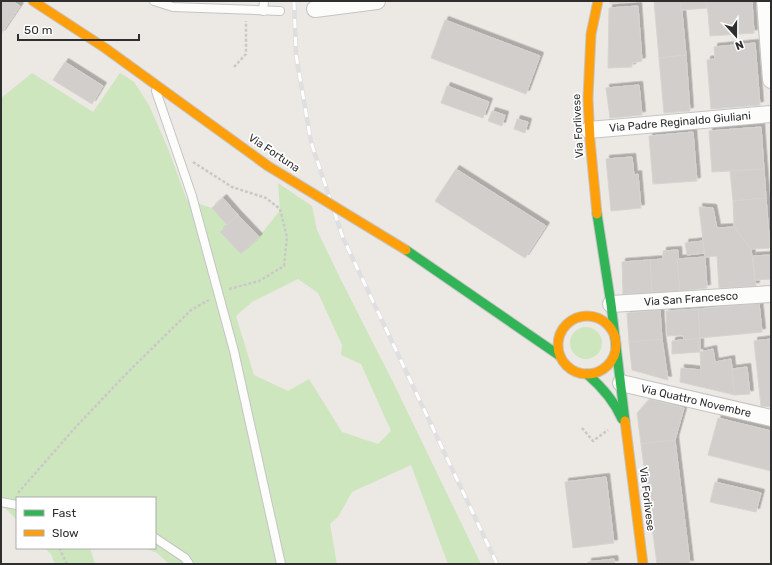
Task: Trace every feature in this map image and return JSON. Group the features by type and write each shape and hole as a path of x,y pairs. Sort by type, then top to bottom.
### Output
{"street":[{"name":"Via Fortuna","path":"33,1 105,48 268,166 447,276 505,319 560,356"},
{"path":"315,8 376,1"},
{"name":"Via Forlivese","path":"560,356 566,365 577,372 594,374 605,368 612,360 616,348 596,205 588,98 591,34 598,1"},
{"path":"764,1 771,80"},
{"name":"Via Padre Reginaldo Giuliani","path":"590,130 771,114"},
{"name":"Via Forlivese","path":"598,281 602,251"},
{"name":"Via San Francesco","path":"611,304 771,294"},
{"path":"553,329 567,325 587,313 604,322 615,336"},
{"name":"Via Fortuna","path":"505,319 531,330 538,330"},
{"path":"560,356 558,343 561,333 567,325"},
{"name":"Via Forlivese","path":"615,336 614,381 628,437 644,564"},
{"path":"587,374 614,381"},
{"name":"Via Forlivese","path":"587,374 605,390 619,411 628,437"},
{"name":"Via Quattro Novembre","path":"614,381 771,418"}],"lane":[{"path":"154,1 173,7 280,11"},
{"path":"263,11 264,1"},
{"path":"152,82 192,196 234,351 281,564"},
{"path":"156,539 185,558 189,564"}],"path":[{"path":"234,66 246,54 246,21"},
{"path":"177,153 232,187 266,198 280,210 287,237 284,266 259,281 229,290"},
{"path":"9,504 31,476 74,428 127,373 190,310 210,300"},
{"path":"582,428 592,441 612,428"},
{"path":"60,549 67,564"}],"green space":[{"path":"32,73 93,112 120,73 134,82 149,105 169,151 187,200 212,208 227,225 221,232 241,254 259,237 280,210 278,183 312,206 317,230 393,382 481,564 448,564 411,465 352,492 338,517 330,524 337,564 169,564 157,553 147,549 156,549 156,497 16,497 16,519 1,504 1,98","holes":["298,279 318,293 342,345 341,355 361,364 391,431 378,444 342,432 309,379 288,391 254,375 236,316 252,302"]},
{"path":"586,327 595,330 599,334 602,343 599,352 595,356 586,359 577,356 573,352 570,343 573,334 577,330"},
{"path":"46,549 90,549 95,564 55,564 51,554"}],"building":[{"path":"1,1 12,1 20,6 1,34"},
{"path":"610,1 645,1 610,3"},
{"path":"654,1 681,1 686,55 659,58"},
{"path":"681,1 722,1 707,2 708,8 681,10"},
{"path":"752,1 754,33 710,36 707,2"},
{"path":"638,6 642,61 632,63 632,67 608,68 609,8"},
{"path":"445,20 540,56 526,94 431,58"},
{"path":"755,43 760,105 711,109 707,60 715,59 714,47"},
{"path":"686,55 690,111 664,113 659,58"},
{"path":"65,62 103,86 92,104 53,80"},
{"path":"639,85 642,115 610,118 606,88"},
{"path":"447,86 489,102 483,118 441,103"},
{"path":"492,111 505,115 502,126 488,121"},
{"path":"517,119 528,122 525,133 514,129"},
{"path":"761,127 764,169 712,172 709,131"},
{"path":"693,132 697,181 653,184 649,136"},
{"path":"632,157 634,175 638,174 641,208 611,211 606,159"},
{"path":"456,169 546,226 525,258 435,201"},
{"path":"764,169 766,198 733,201 730,171"},
{"path":"223,198 238,215 227,225 212,208"},
{"path":"766,198 770,248 751,249 734,227 733,201"},
{"path":"699,207 713,208 717,228 734,227 751,249 756,286 719,288 717,256 705,257"},
{"path":"238,215 259,237 241,254 220,232"},
{"path":"703,241 704,253 687,255 685,243"},
{"path":"678,250 680,291 652,293 650,260 663,259 663,251"},
{"path":"771,255 771,279 755,280 753,256"},
{"path":"705,257 707,288 680,291 677,259"},
{"path":"650,260 652,293 623,294 622,262"},
{"path":"759,303 762,332 700,338 698,309"},
{"path":"698,309 700,338 684,340 683,335 667,336 666,311"},
{"path":"660,310 662,339 629,342 627,313"},
{"path":"700,338 700,352 672,354 672,341"},
{"path":"662,339 668,380 632,370 629,342"},
{"path":"771,339 771,407 761,406 754,341"},
{"path":"713,349 715,362 731,359 735,395 680,382 681,368 701,370 700,352"},
{"path":"747,367 750,394 735,395 732,369"},
{"path":"650,399 684,408 675,440 641,444 637,413"},
{"path":"718,418 771,431 771,471 708,455"},
{"path":"675,440 690,564 657,564 641,444"},
{"path":"606,477 614,543 573,548 565,482"},
{"path":"715,482 761,493 756,512 710,502"},
{"path":"614,559 615,564 588,564 588,562"}],"railway":[{"path":"294,1 296,55 311,142 343,238 497,564"}],"traffic: fast":[{"path":"597,214 611,304 625,421"},
{"path":"406,250 560,356"},
{"path":"587,374 607,394 622,419"}],"traffic: slow":[{"path":"33,1 105,48 268,166"},
{"path":"597,214 590,140 588,98 591,34 598,1"},
{"path":"268,166 406,250"},
{"path":"587,316 603,321 611,329 616,345 611,361 603,369 587,374 571,369 563,361 558,345 563,329 571,321 587,316"},
{"path":"625,421 643,564"}]}
